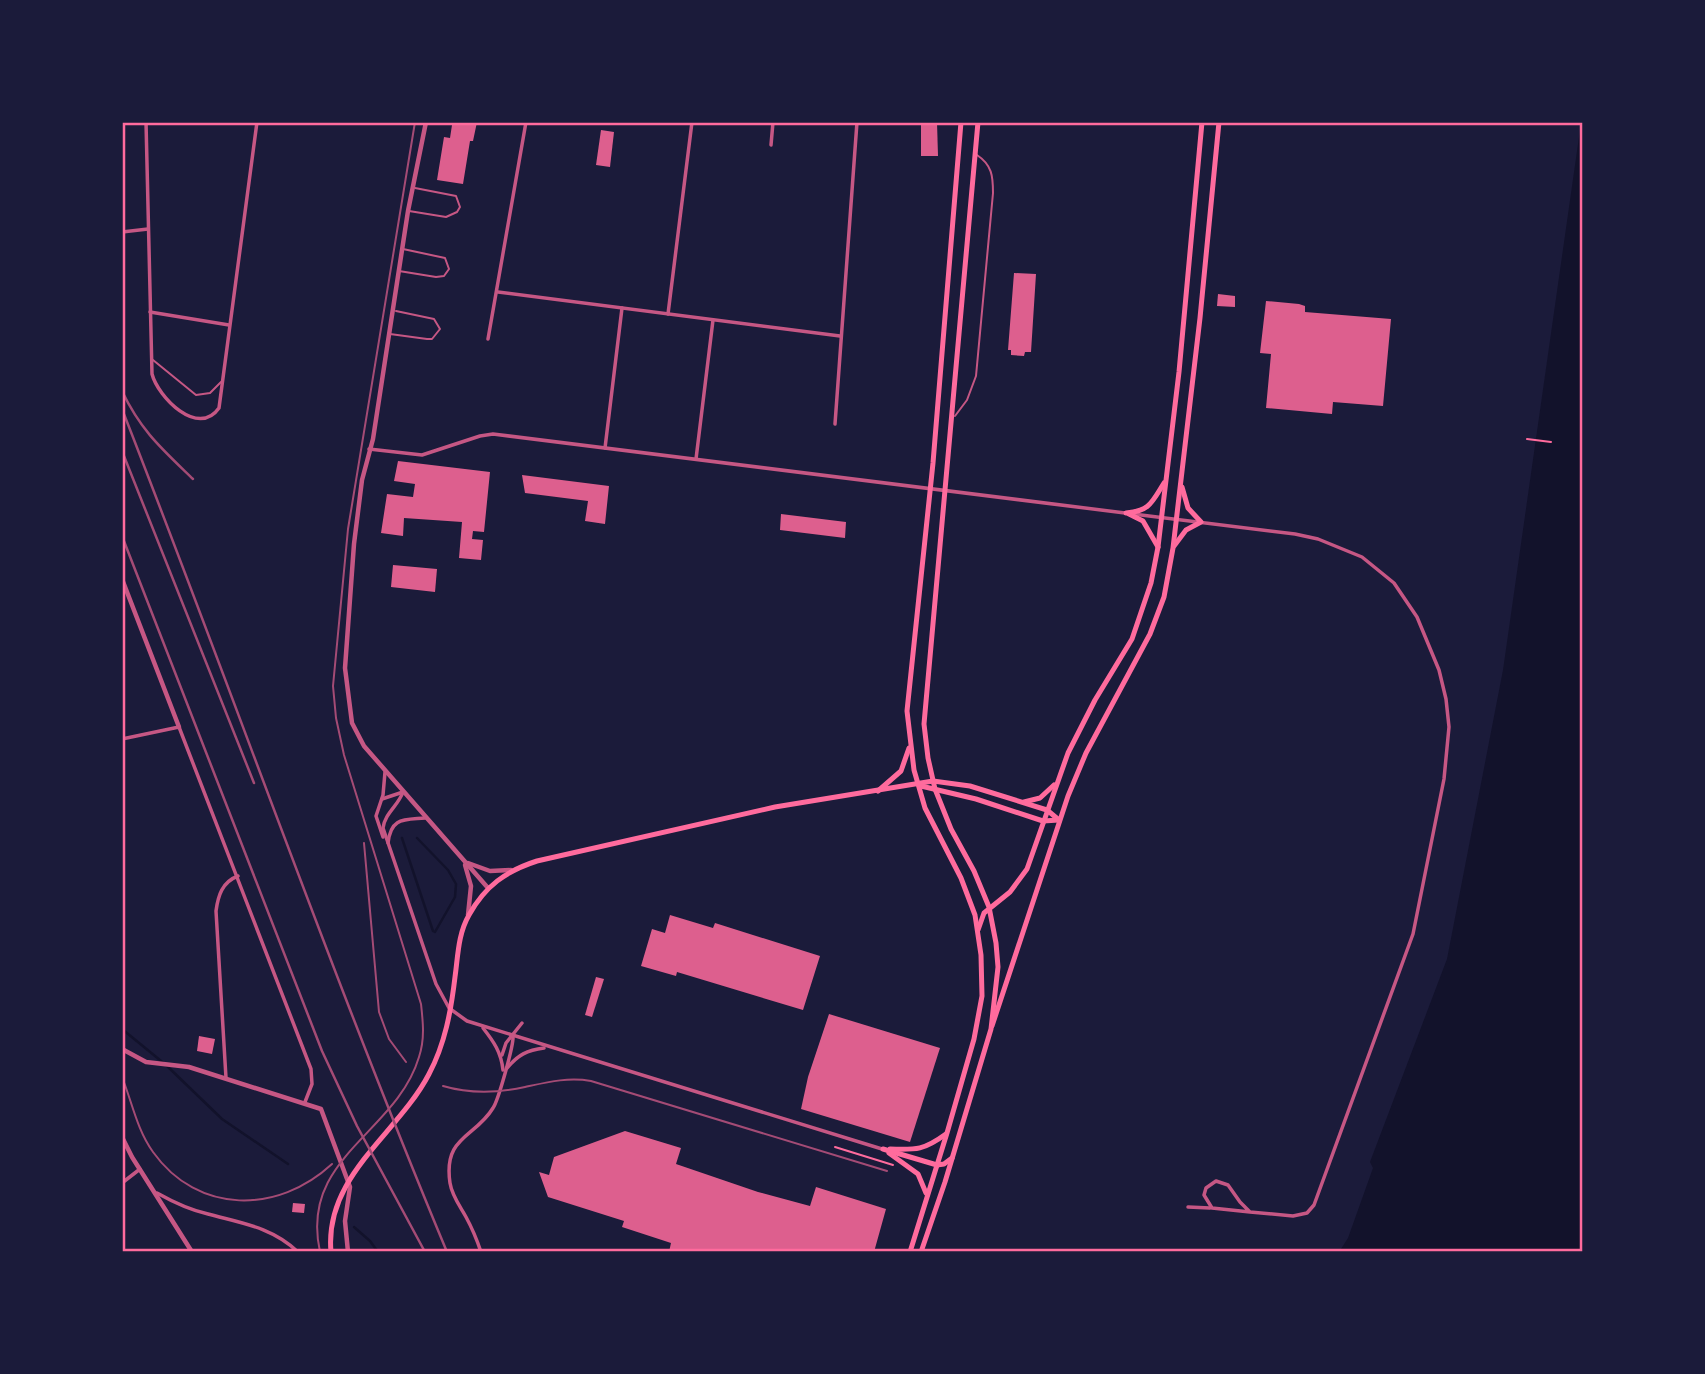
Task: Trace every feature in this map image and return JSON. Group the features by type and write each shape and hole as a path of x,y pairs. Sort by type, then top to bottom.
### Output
{"main road":[{"path":"909,1251 947,1133 979,1017 982,974 978,930 967,892 931,822 918,785 909,745 908,700 930,488 961,122"},
{"path":"978,122 925,703 926,743 935,789 947,822 989,907 998,967 991,1029"},
{"path":"978,930 984,913 1010,892 1027,869 1056,782 1080,726 1132,639 1151,583 1166,480 1202,122"},
{"path":"921,1251 1059,820 1086,753 1138,659 1156,622 1164,597 1173,548 1204,283 1219,122"},
{"path":"1188,281 1204,283"},
{"path":"1126,513 1144,510 1149,506 1166,480"},
{"path":"1173,548 1186,530 1201,522 1188,508 1181,481"},
{"path":"1126,513 1143,521 1158,547"},
{"path":"878,791 901,771 909,745"},
{"path":"331,1251 334,1216 353,1174 428,1077 442,1046 459,942 468,916 488,888 511,870 537,861 711,821 787,805 933,781 970,786 1047,810 1059,820"},
{"path":"1021,802 1040,797 1056,782"},
{"path":"918,785 976,799 1043,821 1059,820"},
{"path":"883,1149 918,1150 929,1146 947,1133"},
{"path":"883,1149 937,1165 952,1158"},
{"path":"883,1149 918,1174 927,1198"}],"street":[{"path":"146,122 151,357 154,381 174,407 186,415 204,419 213,416 219,408 257,122"},
{"path":"425,122 398,270 373,439 362,480 354,544 346,678 354,729 364,746 488,888"},
{"path":"488,339 526,122"},
{"path":"668,314 692,122"},
{"path":"771,145 774,122"},
{"path":"835,424 857,122"},
{"path":"122,232 148,229"},
{"path":"498,292 840,336"},
{"path":"605,448 622,308"},
{"path":"150,312 229,325"},
{"path":"696,459 713,320"},
{"path":"369,449 422,455 480,436 493,435 605,448 1295,534 1318,539 1362,557 1379,569 1403,594 1426,636 1444,689 1449,727 1444,779 1409,948 1314,1205 1307,1213 1293,1216 1188,1207"},
{"path":"122,579 311,1069 312,1084 305,1102"},
{"path":"122,739 179,727"},
{"path":"386,772 376,816 436,984 444,1000 456,1014 481,1026 549,1048 883,1149"},
{"path":"382,799 402,792"},
{"path":"387,845 384,821 396,806 402,792"},
{"path":"387,845 394,824 401,820 425,818"},
{"path":"464,861 490,871 511,870"},
{"path":"464,861 471,886 468,916"},
{"path":"226,1078 216,911 220,891 238,876"},
{"path":"503,1073 502,1057 506,1043 522,1024"},
{"path":"481,1026 502,1057"},
{"path":"481,1251 471,1225 454,1197 449,1169 454,1149 460,1140 493,1108 499,1095 513,1036"},
{"path":"503,1073 517,1056 534,1049 549,1048"},
{"path":"122,1049 146,1062 160,1066 177,1065 226,1078 305,1102 324,1112 348,1177 350,1197 345,1220 348,1251"},
{"path":"122,1137 192,1251"},
{"path":"122,1183 140,1168"},
{"path":"1212,1208 1204,1195 1206,1188 1216,1181 1228,1185 1250,1212"},
{"path":"157,1193 206,1214 274,1233 298,1251"}],"lane":[{"path":"952,420 967,400 976,376 991,207 993,175 984,159 975,153"},
{"path":"408,211 446,217 457,212 460,207 456,196 450,193 412,187"},
{"path":"398,270 436,277 444,276 449,269 445,258 402,248"},
{"path":"389,334 432,339 440,329 435,319 429,316 393,311"},
{"path":"151,357 197,395 210,393 221,381"}],"path":[{"path":"1527,439 1551,442"},
{"path":"835,1147 893,1165"}],"shaded area":[{"path":"1581,123 1582,1251 1339,1252 1348,1238 1373,1168 1370,1162 1447,959 1503,670"}],"building":[{"path":"443,122 477,122 473,141 470,141 463,184 437,180 444,137 450,138 452,125"},
{"path":"921,122 937,122 938,156 921,156"},
{"path":"601,130 614,132 610,167 596,165"},
{"path":"1014,273 1036,274 1031,352 1025,352 1024,356 1011,355 1011,350 1008,350"},
{"path":"1218,294 1235,296 1235,307 1217,306"},
{"path":"1266,301 1299,304 1305,306 1305,312 1391,319 1383,406 1333,402 1332,414 1266,408 1271,354 1260,353"},
{"path":"398,461 490,472 484,532 473,531 472,539 483,540 481,560 459,558 462,522 404,518 403,536 381,533 387,494 413,497 415,484 394,481"},
{"path":"522,475 609,486 605,524 585,521 588,501 525,493"},
{"path":"781,514 846,522 845,538 780,530"},
{"path":"393,565 437,569 435,592 391,587"},
{"path":"670,915 713,928 715,923 820,956 803,1010 677,972 676,976 641,966 652,929 665,933"},
{"path":"596,977 604,979 592,1017 585,1015"},
{"path":"829,1014 940,1048 910,1142 801,1109 808,1077"},
{"path":"199,1036 215,1039 212,1054 197,1051"},
{"path":"625,1131 681,1148 676,1164 758,1192 810,1206 816,1187 886,1209 874,1252 669,1252 671,1243 622,1227 624,1221 548,1197 539,1172 549,1175 554,1157"},
{"path":"293,1203 305,1204 304,1213 292,1212"}],"waterway":[{"path":"402,838 435,932 455,897 456,884 448,870 417,838"},
{"path":"122,1029 166,1065 222,1119 288,1164"},
{"path":"354,1227 378,1252"}],"tram line":[{"path":"320,1252 317,1220 323,1192 336,1169 391,1107 407,1084 419,1057 423,1037 421,1004 344,755 333,686 348,529 415,122"},
{"path":"364,843 379,1012 389,1039 406,1062"},
{"path":"122,1077 139,1125 153,1152 171,1173 192,1187 215,1197 263,1199 288,1192 311,1180 332,1164"},
{"path":"443,1086 494,1091 558,1081 591,1081 887,1171"}],"railway":[{"path":"122,391 145,429 193,479"},
{"path":"122,409 322,937 447,1252"},
{"path":"122,451 254,783"},
{"path":"122,536 322,1051 357,1126 425,1252"}]}
